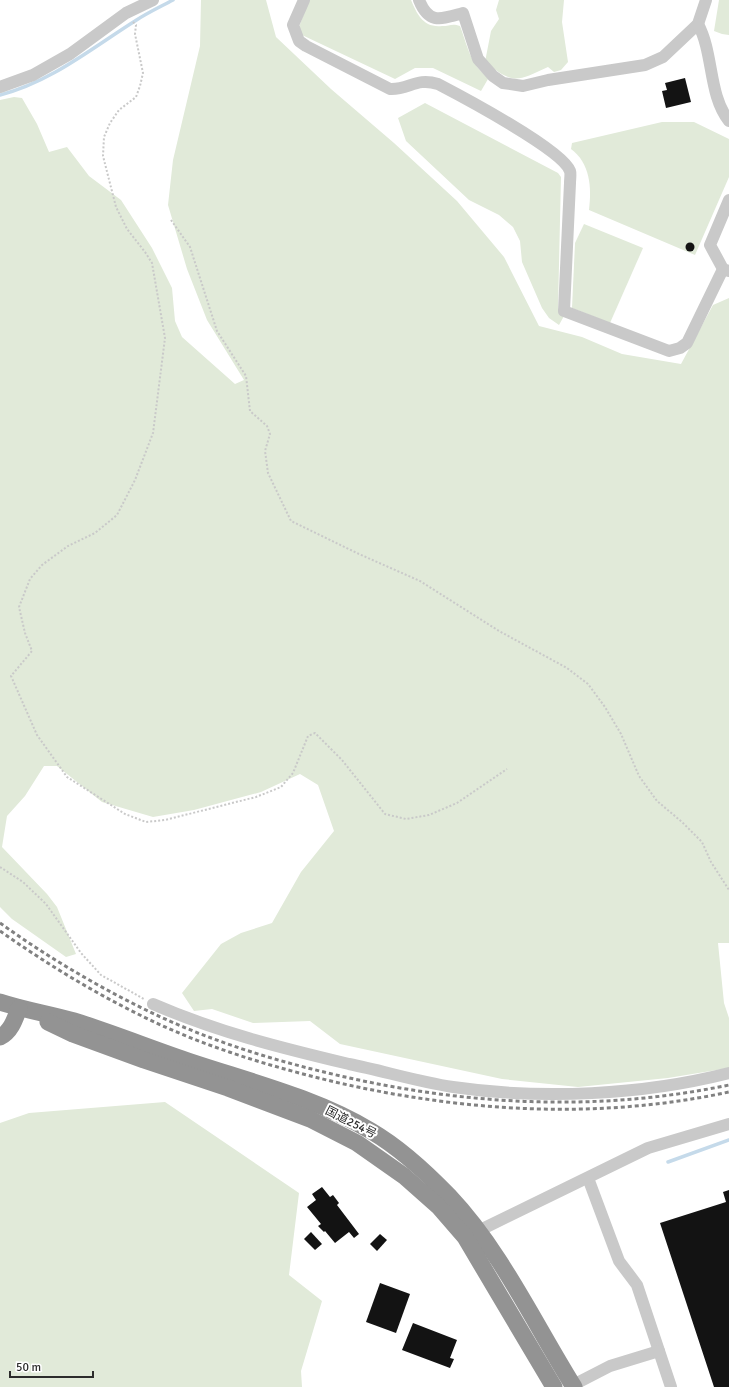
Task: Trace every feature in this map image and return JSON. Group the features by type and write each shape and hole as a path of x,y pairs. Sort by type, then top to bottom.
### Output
{"highway":[{"name":"国道254号","path":"0,1002 18,1008 73,1034 310,1119 357,1143 404,1176 472,1234 522,1299 574,1386"},
{"path":"0,1037 4,1036 13,1024 18,1008"},
{"name":"国道254号","path":"472,1234 554,1387"}],"street":[{"path":"0,87 33,75 70,54 126,14 153,0"},
{"path":"304,0 293,24 299,41 306,46 390,89 398,90 415,82 427,81 438,84 511,124 563,161 570,170 564,311 669,351 680,348 687,343 726,270 710,245 729,200"},
{"path":"419,0 422,8 430,17 441,19 463,13 478,59 493,76 503,83 514,86 523,86 548,80 645,65 663,57 698,24 706,0"},
{"path":"698,24 705,37 719,104 729,121"},
{"path":"153,1004 217,1029 259,1042 452,1087 517,1092 605,1092 665,1086 729,1073"},
{"path":"472,1234 648,1148 729,1124"},
{"path":"588,1178 619,1260 637,1285 671,1387"},
{"path":"574,1386 610,1366 659,1351"}],"path":[{"path":"126,14 136,25 136,34 143,73 136,97 119,110 110,123 104,137 103,156 116,207 127,230 152,263 165,338 153,433 135,480 117,515 95,533 68,546 42,565 30,579 19,607 24,633 32,652 11,676 37,735 68,777 125,814 146,822 165,820 256,797 281,787 293,772 308,736 315,734 342,760 385,814 406,819 429,815 457,803 507,769"},
{"path":"171,220 190,247 217,331 246,376 250,411 267,426 270,434 265,451 268,473 291,521 358,554 420,581 499,631 567,668 588,684 605,707 621,734 639,776 657,801 682,822 702,842 711,862 729,890"},
{"path":"0,867 22,882 46,904 81,953 101,975 153,1004"}],"green space":[{"path":"201,0 266,0 276,37 331,89 394,143 457,201 504,257 539,326 582,337 622,354 681,364 713,305 729,298 729,943 718,943 724,1003 729,1018 729,1068 668,1078 578,1087 502,1079 340,1044 310,1021 253,1023 212,1009 194,1011 182,993 221,944 241,933 272,923 301,872 334,831 318,785 300,774 261,792 194,810 153,817 102,802 57,766 44,766 25,796 7,816 2,847 47,894 57,907 76,954 66,957 12,919 0,907 0,100 14,97 22,98 37,124 49,152 67,147 89,176 121,200 152,248 172,288 175,321 182,337 235,384 244,380 207,320 187,269 168,205 173,160 200,46"},
{"path":"309,0 411,0 418,15 430,25 460,26 476,66 486,75 488,79 481,91 433,68 415,68 395,79 302,35 299,27"},
{"path":"499,0 564,0 562,22 568,62 561,70 554,72 548,67 529,76 515,78 502,74 485,62 491,31 499,19 496,10"},
{"path":"719,0 729,0 729,35 714,31"},
{"path":"425,103 558,173 561,177 558,308 564,316 559,325 549,318 542,308 522,262 520,241 513,227 499,215 469,200 406,141 398,118"},
{"path":"662,122 694,122 729,139 729,177 695,255 589,210 590,184 586,168 571,149 572,143"},
{"path":"584,224 643,248 610,323 572,308 575,243"},
{"path":"165,1102 299,1193 289,1275 322,1301 301,1371 302,1387 0,1387 0,1123 29,1113"}],"building":[{"path":"685,78 691,102 666,108 662,91 667,90 665,83"},
{"path":"690,242 695,247 690,252 685,247"},
{"path":"322,1187 330,1197 333,1195 339,1203 337,1205 359,1234 354,1238 349,1232 335,1243 325,1231 324,1232 318,1226 321,1224 307,1207 316,1200 312,1194"},
{"path":"729,1190 729,1387 714,1387 660,1223 726,1202 723,1192"},
{"path":"311,1232 322,1244 315,1250 304,1239"},
{"path":"380,1234 387,1240 377,1251 370,1244"},
{"path":"380,1283 410,1294 396,1333 366,1322"},
{"path":"413,1323 457,1340 450,1358 454,1359 450,1368 402,1350"}],"waterway":[{"path":"0,95 37,82 54,73 140,18 173,0"},
{"path":"668,1162 729,1140"}],"railway":[{"path":"0,923 53,958 146,1010 190,1030 258,1054 328,1073 378,1084 428,1092 528,1102 578,1102 628,1099 679,1094 729,1085"},
{"path":"0,931 79,982 163,1026 226,1051 291,1071 335,1082 433,1100 482,1106 532,1109 581,1109 630,1106 680,1101 729,1092"}]}
